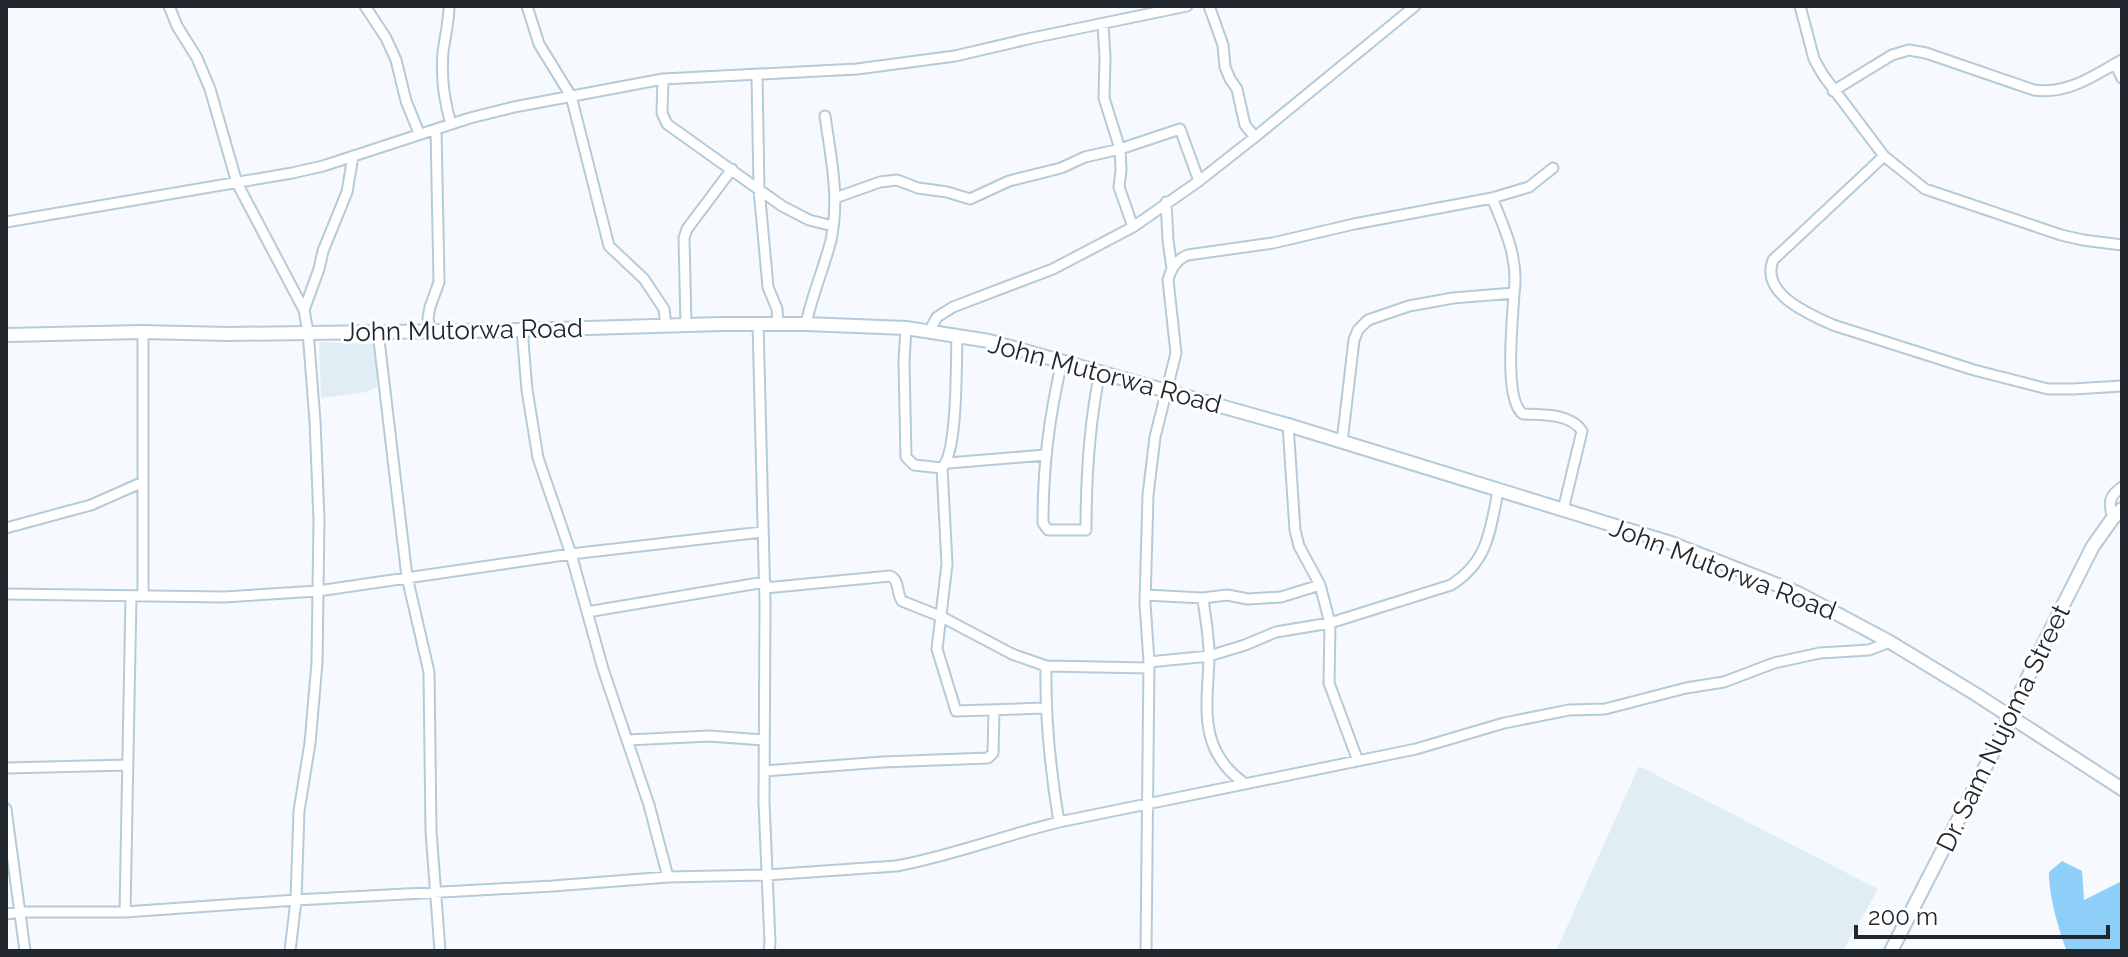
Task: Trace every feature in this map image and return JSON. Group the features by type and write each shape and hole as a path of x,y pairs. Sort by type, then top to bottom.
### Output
{"street":[{"path":"169,6 210,89 237,183 304,310 308,332 319,519 317,663 310,743 299,811 296,900 290,951"},
{"path":"365,6 396,60 406,101 419,133"},
{"path":"449,6 443,54 443,87 451,124"},
{"path":"527,6 539,44 571,96 609,246 644,279 664,309 666,326"},
{"path":"6,222 308,169 419,133 514,107 663,79 857,69 942,58 1187,6"},
{"path":"1209,6 1223,45 1225,67 1237,89 1245,125 1255,137"},
{"path":"932,331 937,317 953,307 1053,269 1133,227 1199,181 1415,6"},
{"path":"1800,6 1814,59 1833,91 1884,156 1925,189 2061,235 2122,245"},
{"path":"1103,24 1104,98 1120,149 1119,187 1133,227"},
{"path":"1833,91 1892,55 1909,50 2034,90 2065,89 2118,62 2122,78"},
{"path":"757,75 759,189 768,287 777,309 778,324"},
{"path":"663,79 662,113 667,124 797,214 833,226"},
{"path":"806,324 833,226 835,198 825,116"},
{"path":"430,330 430,307 439,282 436,129"},
{"path":"835,198 886,180 897,180 918,188 970,199 1004,183 1180,129 1199,181"},
{"path":"304,310 347,192 353,156"},
{"path":"1884,156 1773,260 1770,276 1786,298 1833,325 1974,370 2048,389 2122,386"},
{"path":"1146,951 1149,665 1145,595 1148,495 1155,437 1176,353 1168,280 1172,269 1188,255 1273,243 1492,198 1529,187 1553,168"},
{"path":"686,325 684,238 687,229 732,169"},
{"path":"1492,198 1509,238 1516,279 1511,371 1515,406 1523,414 1566,418 1577,423 1582,431 1563,510"},
{"path":"1166,202 1172,269"},
{"path":"1342,442 1354,340 1358,330 1368,320 1438,300 1514,293"},
{"path":"758,323 765,585 764,771 769,951"},
{"name":"John Mutorwa Road","path":"6,335 522,330 758,323 906,328 989,341 1288,425 1671,543 1798,593 1890,642 2122,789"},
{"path":"906,328 906,457 914,465 945,466 1045,455"},
{"path":"522,330 527,390 538,458 649,805 668,877"},
{"path":"143,332 143,596"},
{"path":"378,332 407,577 429,672 431,831 440,951"},
{"path":"957,335 953,433 945,466 947,564 937,649 953,708 960,712 1045,708"},
{"path":"1062,361 1045,455 1045,528 1052,531 1086,530 1086,480 1100,372"},
{"path":"1288,425 1295,530 1299,546 1320,585 1330,623 1329,683 1358,761"},
{"path":"6,528 91,505 143,482"},
{"path":"2118,513 2110,507 2110,499 2122,487"},
{"path":"587,612 765,585 890,576 896,582 902,601 942,617 1012,654 1046,666 1149,665 1209,656 1276,632 1330,623 1451,585 1478,563 1489,536 1498,491"},
{"name":"Dr. Sam Nujoma Street","path":"1891,951 2093,546 2118,513"},
{"path":"6,594 224,597 318,591 571,554 762,532"},
{"path":"1145,595 1203,598 1227,595 1248,599 1281,597 1320,585"},
{"path":"125,912 131,596"},
{"path":"1203,598 1209,656 1205,695 1210,739 1230,770 1244,783"},
{"path":"6,914 125,912 668,877 767,875 886,867 917,862 1059,822 1416,749 1504,723 1569,710 1605,709 1686,688 1724,682 1774,663 1820,653 1869,650 1890,642"},
{"path":"1046,666 1049,766 1059,822"},
{"path":"764,771 988,758 993,753 994,710"},
{"path":"628,740 709,736 764,740"},
{"path":"6,768 128,765"},
{"path":"6,809 25,951"}],"shaded area":[{"path":"319,342 376,344 377,387 367,392 321,398"},
{"path":"1639,766 1878,889 1843,951 1556,951"},
{"path":"2062,861 2082,871 2084,900 2122,881 2122,951 2067,951 2049,880 2049,872"}]}
